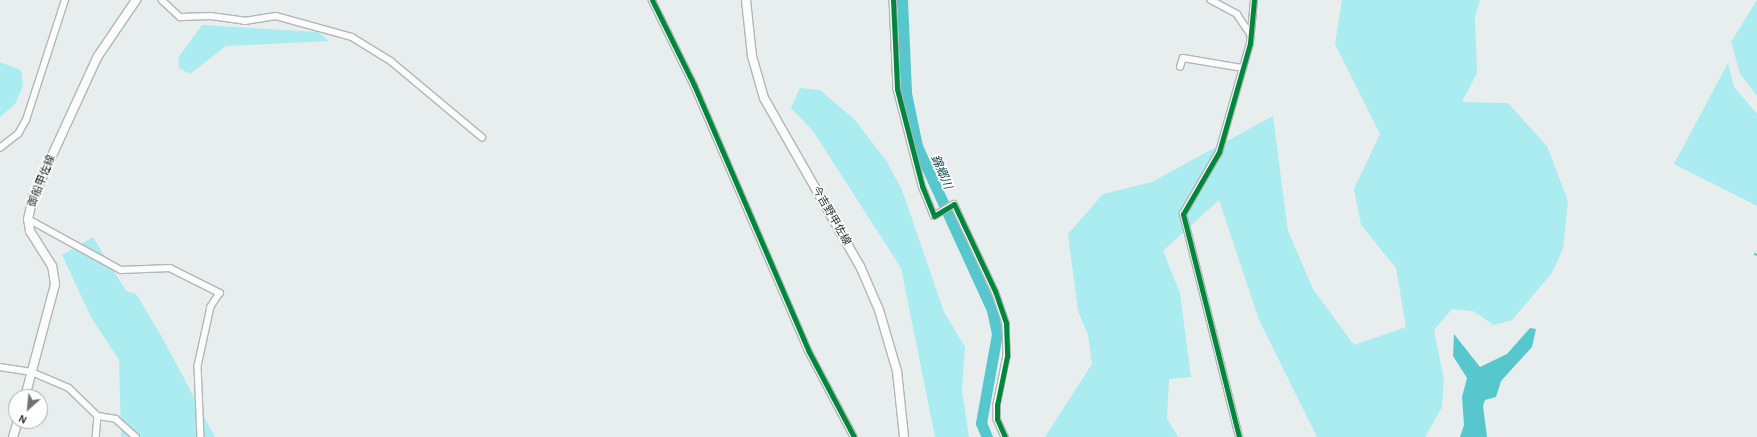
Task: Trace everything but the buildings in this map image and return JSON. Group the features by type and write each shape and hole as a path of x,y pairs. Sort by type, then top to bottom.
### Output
{"main road":[{"name":"御船甲佐線","path":"27,389 55,284 52,266 30,231 28,219 33,197 98,56 110,34 136,0"},
{"name":"今吉野甲佐線","path":"746,0 752,56 762,92 860,266 879,310 897,371 904,437"}],"street":[{"path":"0,148 18,134 26,120 65,0"},
{"path":"162,0 180,16 211,16 245,21 276,16 352,37 391,61 482,137"},
{"path":"652,0 694,85 808,350 854,437"},
{"path":"893,0 897,89 922,186 934,216 954,204 995,291 1006,323 1007,356 997,405 997,419 1005,437"},
{"path":"1211,0 1237,14 1251,35"},
{"path":"1239,437 1183,214 1219,152 1251,35 1254,0"},
{"path":"1180,67 1183,58 1243,68"},
{"path":"28,219 121,270 170,268 220,293 211,307 198,366 201,437"},
{"path":"0,367 32,372 69,388 98,416 116,419 136,437"},
{"path":"96,437 98,416"}],"shaded area":[{"path":"1342,0 1480,0 1475,17 1477,73 1462,102 1508,103 1547,146 1568,201 1563,249 1552,273 1512,320 1494,325 1473,311 1452,309 1434,330 1444,380 1442,407 1425,437 1317,437 1259,320 1219,200 1163,251 1180,293 1191,377 1169,379 1167,418 1178,437 1045,437 1092,364 1088,335 1078,311 1068,234 1103,194 1152,182 1273,116 1288,231 1313,289 1354,345 1406,327 1396,268 1361,225 1354,189 1380,134 1335,44"},
{"path":"1757,0 1757,96 1740,74 1731,42"},
{"path":"202,25 318,32 329,41 226,46 190,74 179,68 178,58"},
{"path":"0,62 21,70 23,86 15,104 0,117"},
{"path":"1728,63 1734,87 1757,114 1757,206 1674,164"},
{"path":"800,88 820,90 855,120 887,162 902,190 944,312 965,347 962,390 969,437 935,437 901,268 813,131 791,108"},
{"path":"93,237 126,291 136,294 162,337 215,437 121,437 119,360 91,317 62,255"},
{"path":"1530,328 1536,329 1532,347 1501,381 1496,397 1485,400 1483,406 1487,437 1460,437 1464,425 1462,397 1467,378 1453,356 1454,334 1480,367 1507,354"}],"waterway":[{"name":"錦郷川","path":"902,0 906,93 917,146 992,310 997,334 981,423 987,437"}],"cycle path":[{"path":"652,0 694,85 808,350 854,437"},
{"path":"893,0 897,89 922,186 934,216 954,204 995,291 1006,323 1007,356 997,405 997,419 1005,437"},
{"path":"1239,437 1183,214 1219,152 1250,43 1254,0"}]}
